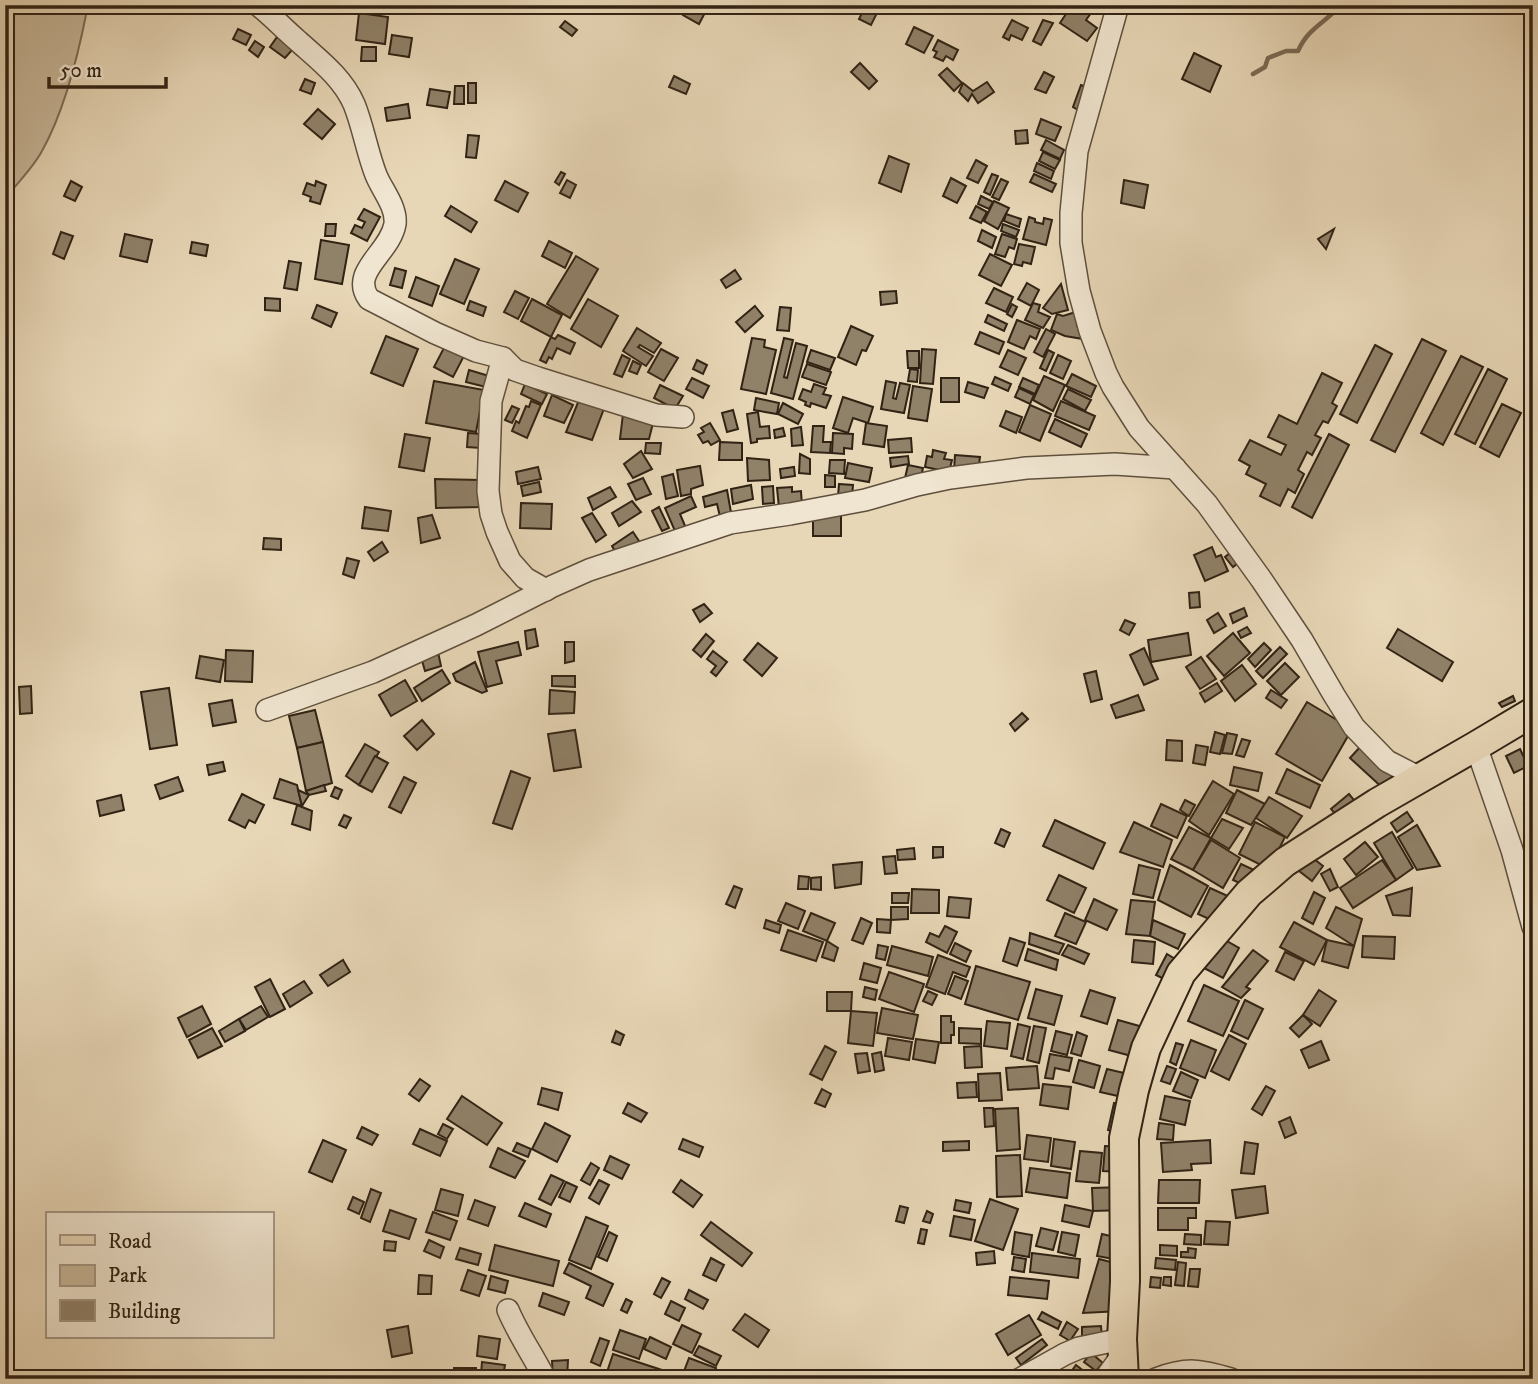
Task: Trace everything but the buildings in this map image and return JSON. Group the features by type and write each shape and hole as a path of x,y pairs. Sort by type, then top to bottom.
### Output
{"main road":[{"path":"1123,1357 1124,1138 1146,1048 1181,973 1249,893 1285,862 1377,803 1533,712"}],"street":[{"path":"258,5 333,72 353,103 370,160 391,205 395,224 389,241 364,278 363,288 369,299 435,333 476,351 503,358 515,370 656,415 683,417"},
{"path":"1118,5 1077,151 1072,193 1072,243 1084,309 1109,380 1139,428 1207,504 1261,579 1302,640 1354,727 1387,761 1420,778"},
{"path":"503,358 491,401 488,491 491,514 510,561 525,578 546,590"},
{"path":"267,710 373,672 601,566 730,523 864,500 950,478 1026,468 1115,464 1175,468"},
{"path":"1476,746 1512,850 1533,927"},
{"path":"508,1310 517,1332 545,1379"},
{"path":"1020,1379 1065,1354 1086,1347 1123,1357 1105,1379"},
{"path":"1156,1379 1178,1371 1195,1370 1231,1379"}],"green space":[{"path":"5,5 89,5 70,82 50,135 34,163 5,199"}],"waterway":[{"path":"1253,74 1265,67 1268,58 1286,51 1298,51 1312,31 1341,5"}]}
